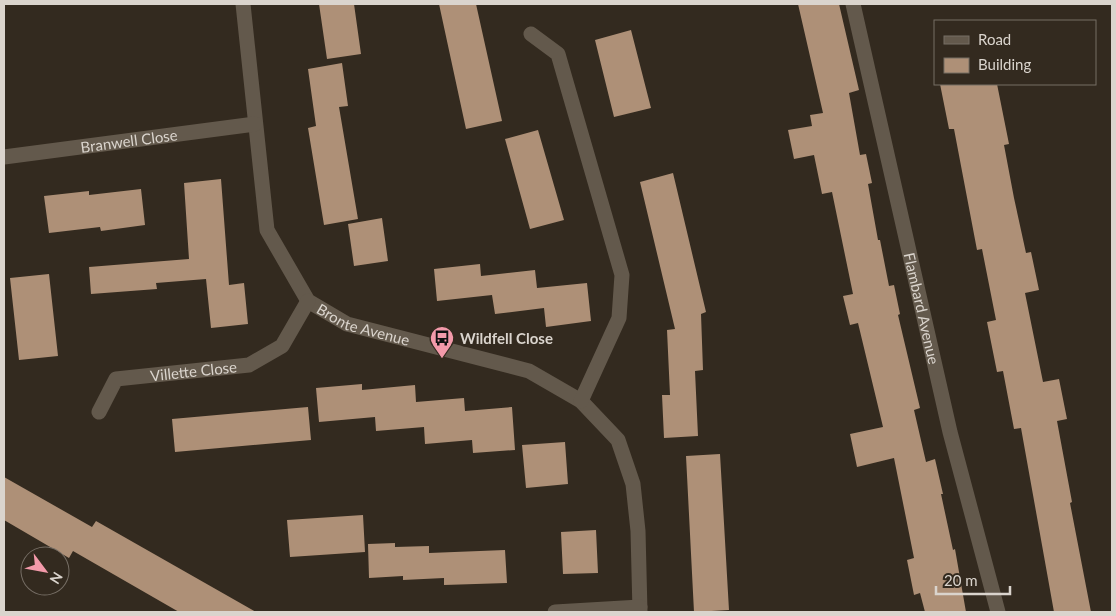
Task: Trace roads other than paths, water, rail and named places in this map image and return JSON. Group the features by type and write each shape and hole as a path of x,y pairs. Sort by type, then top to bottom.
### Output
{"street":[{"name":"Bronte Avenue","path":"243,4 267,230 308,301 347,324 529,370 581,401 618,440 632,484 638,531 640,610"},
{"name":"Flambard Avenue","path":"853,4 950,432 998,612"},
{"path":"531,34 558,54 622,275 619,318 581,401"},
{"name":"Branwell Close","path":"4,157 255,124"},
{"name":"Villette Close","path":"99,412 116,379 249,365 282,346 308,301"},
{"path":"555,612 640,610"}],"place":[{"name":"Wildfell Close","path":"442,359"}]}
